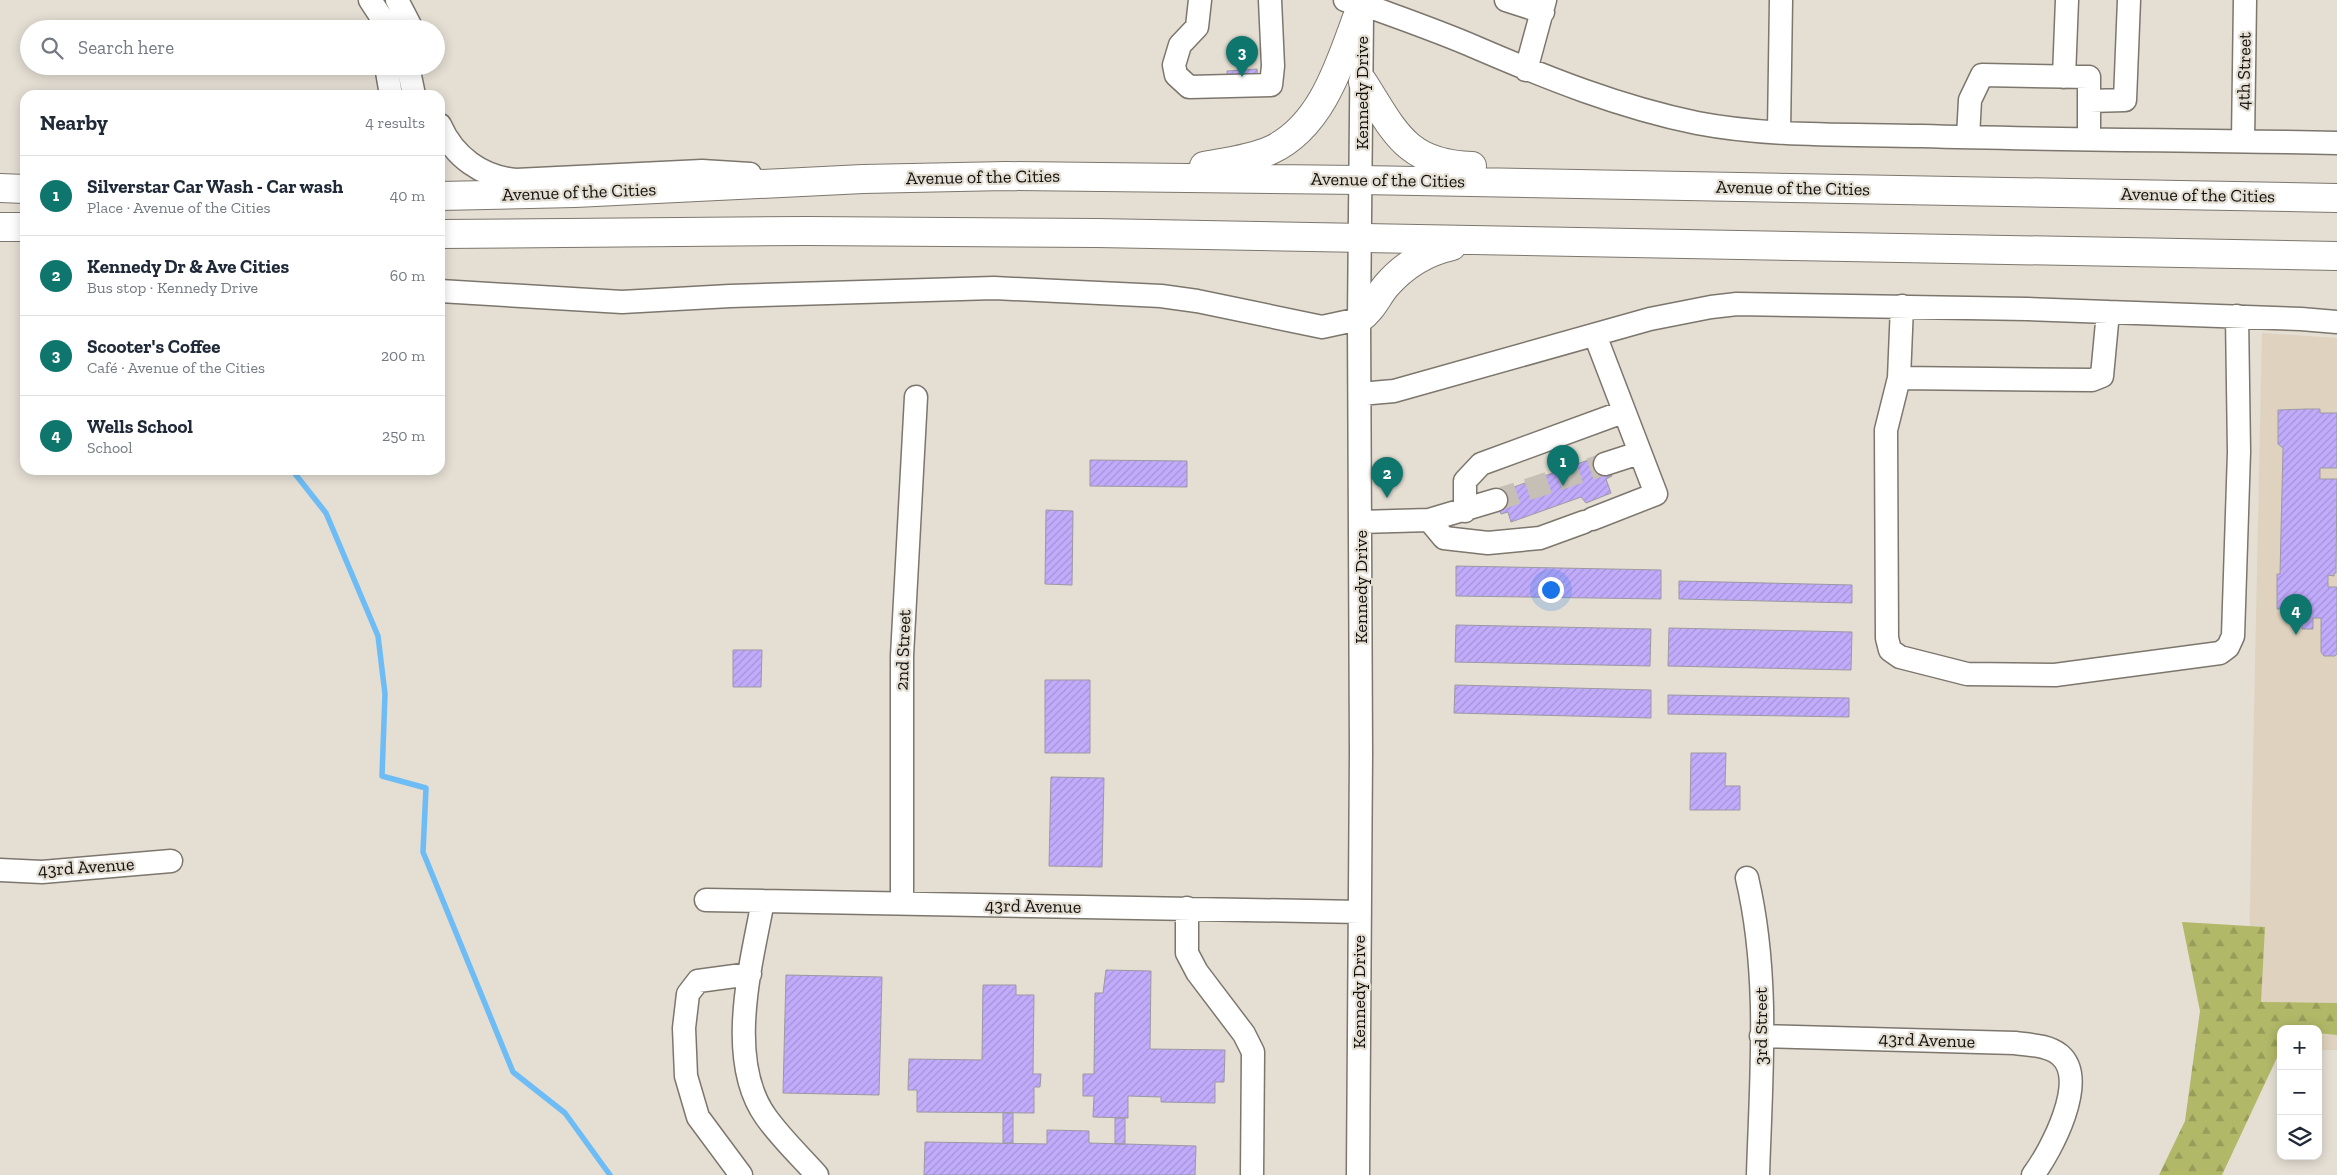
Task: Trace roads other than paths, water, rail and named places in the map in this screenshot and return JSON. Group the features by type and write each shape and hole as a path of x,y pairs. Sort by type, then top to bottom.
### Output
{"main road":[{"path":"1116,176 1204,166 1251,156 1272,149 1302,128 1313,117 1329,85 1357,1"},
{"path":"1363,82 1392,128 1407,144 1424,158 1439,163 1456,166 1701,173 1860,189"},
{"name":"Avenue of the Cities","path":"445,196 585,193 863,179 1116,176 2337,198"},
{"path":"0,188 20,188"},
{"path":"0,227 20,227"},
{"path":"445,234 950,231 2337,256"},
{"path":"1360,318 1366,314 1387,285 1412,262 1439,249 1473,240"}],"street":[{"path":"359,0 368,20"},
{"path":"370,0 383,20"},
{"path":"397,0 407,20"},
{"path":"1200,0 1197,27 1180,44 1174,65 1176,75 1190,87 1271,85 1273,66 1270,0"},
{"path":"1506,0 1544,6 1526,70"},
{"path":"1779,132 1781,0"},
{"path":"2064,77 2067,0"},
{"path":"2089,101 2125,100 2129,0"},
{"name":"4th Street","path":"2243,141 2245,0"},
{"path":"1357,1 1473,46 1526,70 1586,92 1661,115 1698,123 1779,132 2337,143"},
{"name":"Kennedy Drive","path":"1357,1 1363,82 1360,318 1358,1175"},
{"path":"388,75 390,90"},
{"path":"415,75 424,87"},
{"path":"1968,137 1970,100 1982,75 2089,77 2089,139"},
{"path":"445,135 466,160 477,169 502,178 516,180 702,171 863,179"},
{"path":"445,291 622,302 769,294 1013,288 1161,296 1322,327 1360,318"},
{"path":"1360,394 1394,391 1650,319 1737,304 1902,306 2108,312 2237,316 2337,322"},
{"path":"1902,306 1899,378 1886,430 1887,638 1890,650 1900,657 1967,674 2055,675 2220,653 2228,647 2233,636 2239,452 2237,316"},
{"path":"1899,378 2092,380 2102,376 2108,312"},
{"path":"1428,520 1444,538 1488,543 1540,538 1656,494 1595,335"},
{"name":"2nd Street","path":"902,903 902,656 916,397"},
{"path":"1465,510 1465,481 1481,464 1623,412"},
{"path":"1605,464 1639,453"},
{"path":"1360,522 1428,520 1496,500"},
{"name":"43rd Avenue","path":"0,870 42,872 171,861"},
{"name":"3rd Street","path":"1747,878 1755,912 1760,958 1761,1036 1758,1175"},
{"name":"43rd Avenue","path":"706,900 1360,912"},
{"path":"763,901 745,1015 745,1058 753,1092 766,1117 817,1175"},
{"path":"1187,908 1188,953 1197,972 1244,1034 1253,1052 1252,1175"},
{"path":"741,1175 698,1117 686,1076 684,1028 688,994 698,981 750,974"},
{"name":"43rd Avenue","path":"1761,1036 2015,1043 2036,1045 2060,1055 2068,1067 2072,1082 2070,1100 2034,1175"}],"waterway":[{"path":"296,475 326,513 378,636 385,694 382,776 426,788 423,852 513,1072 565,1113 610,1175"}],"tunnel":[{"path":"1496,500 1605,464"}],"place":[{"name":"Scooter's Coffee","path":"1242,77"},
{"name":"Silverstar Car Wash - Car wash","path":"1563,486"},
{"name":"Kennedy Dr & Ave Cities","path":"1387,498"},
{"name":"Wells School","path":"2296,635"}]}
